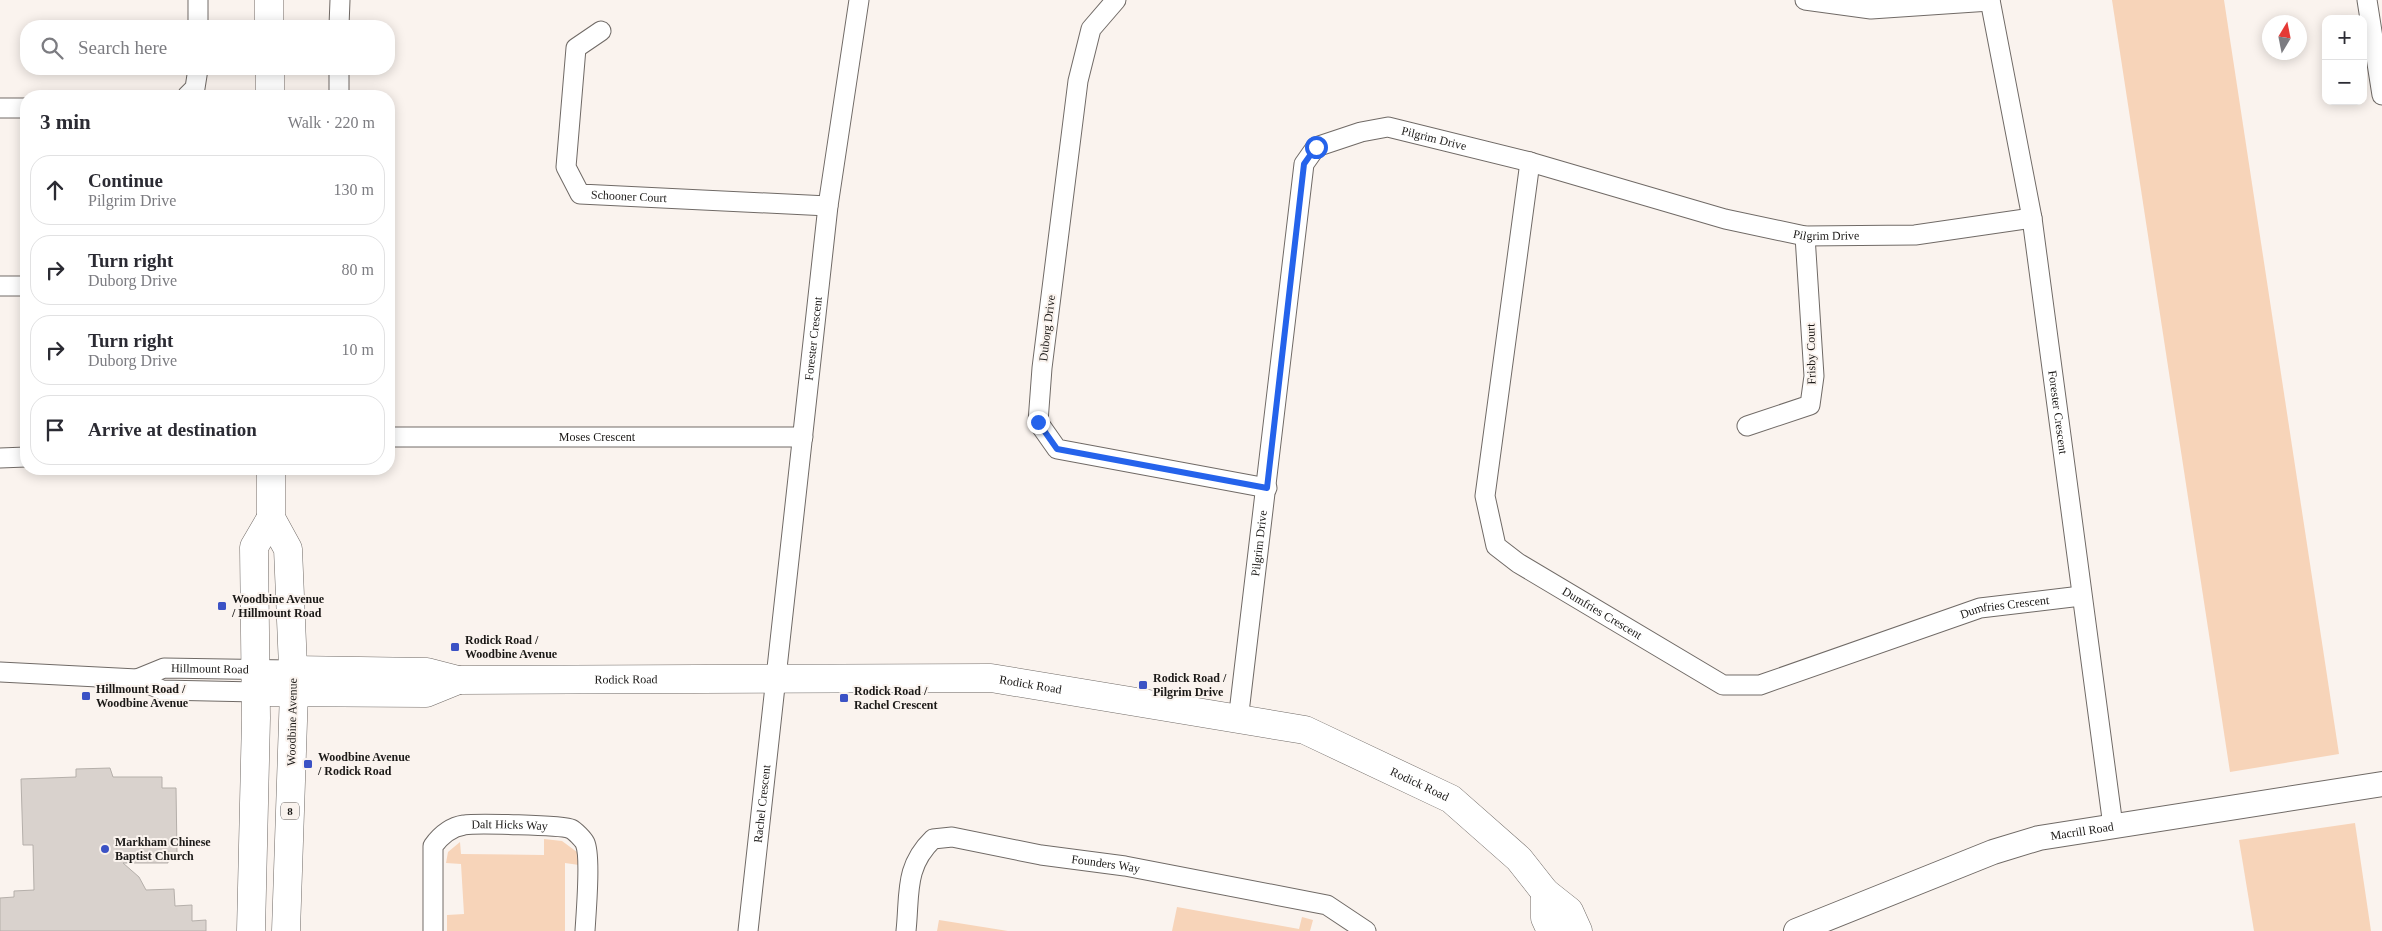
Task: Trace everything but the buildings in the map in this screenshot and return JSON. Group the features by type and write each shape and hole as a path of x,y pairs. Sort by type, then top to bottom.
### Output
{"main road":[{"path":"269,0 270,20"},
{"path":"270,75 270,90"},
{"name":"Woodbine Avenue","path":"271,475 271,518 288,549 293,680 286,931"},
{"path":"251,931 255,681 254,547 271,518"},
{"name":"Rodick Road","path":"255,681 293,680 426,693 458,680 991,678 1238,721 1305,730 1451,798 1519,859 1544,892 1569,911 1578,931"},
{"path":"1544,892 1545,918 1551,931"}],"street":[{"path":"198,0 198,20"},
{"path":"340,0 340,20"},
{"name":"Forester Crescent","path":"775,678 828,206 859,0"},
{"name":"Duborg Drive","path":"1116,0 1092,29 1078,81 1042,368 1038,422 1057,449 1267,488"},
{"path":"1805,0 1871,9 1990,1"},
{"path":"2367,0 2382,95"},
{"name":"Forester Crescent","path":"1990,1 2032,218 2113,826"},
{"name":"Schooner Court","path":"601,31 576,48 566,167 580,194 828,206"},
{"path":"193,90 197,75"},
{"path":"339,75 339,90"},
{"path":"0,108 20,108"},
{"name":"Pilgrim Drive","path":"1238,721 1304,164 1316,147 1360,132 1388,127 1530,162 1725,219 1805,236 1915,235 2032,218"},
{"name":"Dumfries Crescent","path":"1530,162 1485,496 1496,546 1518,563 1723,685 1760,685 1980,608 2081,596"},
{"name":"Frisby Court","path":"1747,426 1810,405 1814,376 1805,236"},
{"path":"0,286 20,286"},
{"name":"Moses Crescent","path":"395,437 803,437"},
{"path":"0,458 20,457"},
{"name":"Hillmount Road","path":"0,672 137,679 164,668 255,681"},
{"name":"Rachel Crescent","path":"748,931 775,678"},
{"name":"Macrill Road","path":"1796,931 1993,852 2039,838 2382,784"},
{"name":"Dalt Hicks Way","path":"433,931 433,846 440,836 464,824 550,825 571,829 585,843 587,860 585,931"},
{"name":"Founders Way","path":"906,931 910,875 919,855 933,839 952,837 1041,855 1125,866 1327,905 1366,931"}],"shaded area":[{"path":"2112,0 2224,0 2339,754 2230,772"},
{"path":"2355,823 2371,931 2254,931 2239,840"},
{"path":"544,839 562,841 577,852 579,865 565,863 565,931 447,931 447,915 464,914 461,864 446,863 448,852 460,842 461,854 544,855"},
{"path":"1177,907 1299,929 1302,917 1313,920 1310,931 1172,931"},
{"path":"939,920 1008,931 937,931"}],"place":[{"name":"Woodbine Avenue / Hillmount Road","path":"222,606"},
{"name":"Rodick Road / Woodbine Avenue","path":"455,647"},
{"name":"Rodick Road / Pilgrim Drive","path":"1143,685"},
{"name":"Hillmount Road / Woodbine Avenue","path":"86,696"},
{"name":"Rodick Road / Rachel Crescent","path":"844,698"},
{"name":"Woodbine Avenue / Rodick Road","path":"308,764"},
{"name":"Markham Chinese Baptist Church","path":"105,849"}],"route":[{"path":"1038,422 1057,449 1267,488 1304,164 1316,147"}]}
